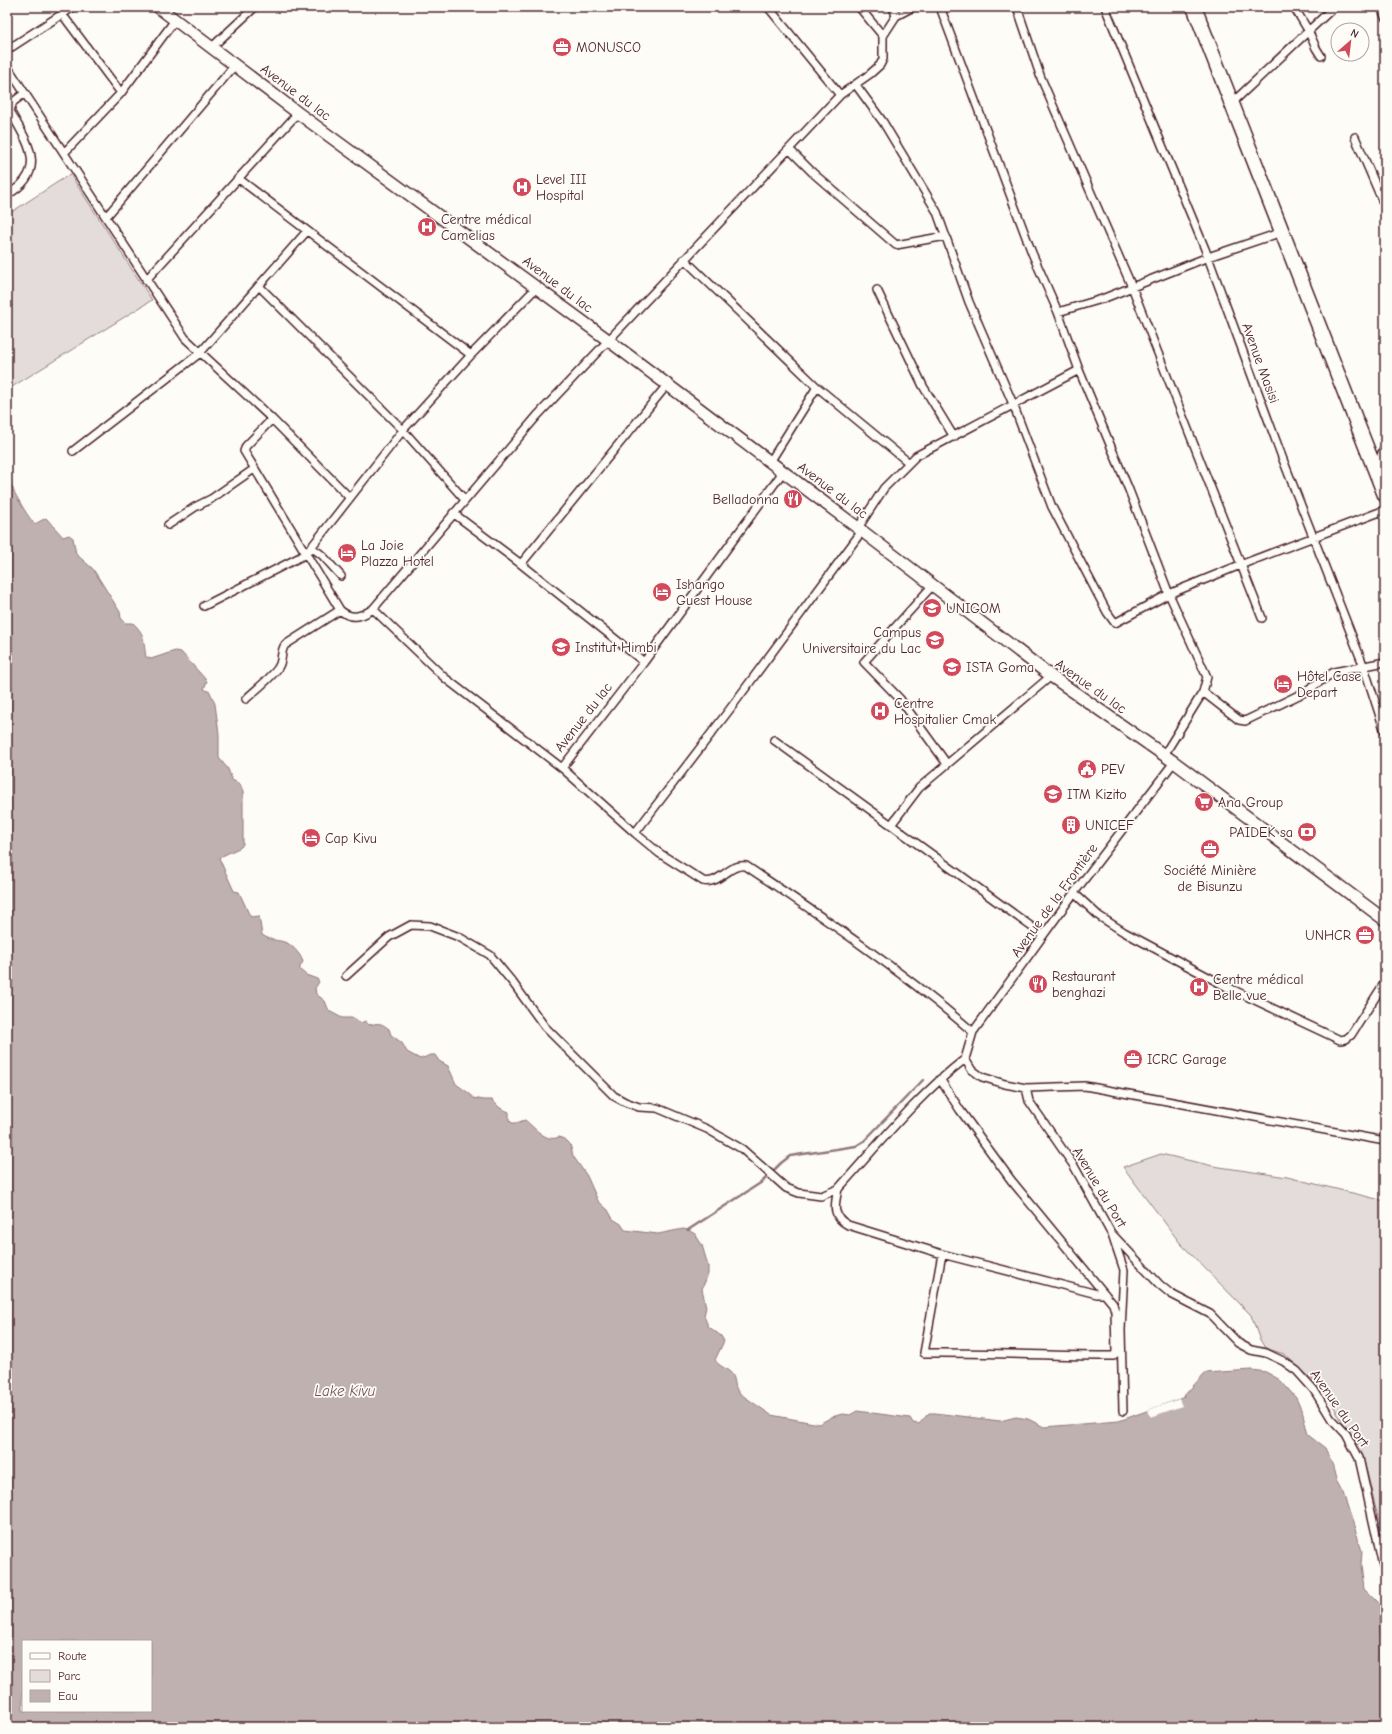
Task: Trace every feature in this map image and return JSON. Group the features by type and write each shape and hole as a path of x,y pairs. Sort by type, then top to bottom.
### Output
{"highway":[{"path":"1194,7 1385,495"}],"main road":[{"name":"Avenue du lac","path":"158,7 298,114 608,340 1051,676 1174,762 1385,920"}],"street":[{"path":"7,50 73,7"},
{"path":"212,47 255,7"},
{"path":"768,7 840,95"},
{"path":"858,7 883,36"},
{"path":"893,7 896,16"},
{"path":"272,419 244,448 244,451 340,610 346,615 354,617 363,616 373,609 453,513 537,416 684,259 840,95 856,85 880,65 883,59 883,36 896,16 913,7"},
{"path":"940,7 1032,253 1058,312 1079,370 1129,490 1169,594 1207,677 1203,692 1164,755"},
{"path":"1017,7 1041,78 1132,286 1262,618"},
{"name":"Avenue Masisi","path":"1105,7 1208,257 1282,457 1364,667 1385,732"},
{"path":"1294,7 1321,56"},
{"path":"1232,103 1334,7"},
{"path":"1381,7 1385,16"},
{"path":"62,14 121,93"},
{"path":"64,154 121,93 175,20"},
{"path":"106,217 235,65"},
{"path":"7,66 185,338 272,419 349,497"},
{"path":"7,80 14,76"},
{"path":"856,85 883,122 910,164 937,212 969,302 1013,404 1052,507 1107,612 1115,623 1169,594 1240,565 1385,510"},
{"path":"7,119 10,106 25,93"},
{"path":"7,195 17,189 28,176 33,161 28,143 10,106"},
{"path":"146,280 298,114"},
{"path":"1355,137 1385,207"},
{"path":"790,149 813,173 896,245 946,236"},
{"path":"239,179 471,355"},
{"path":"73,451 200,353 307,231"},
{"path":"1058,312 1102,299 1208,257 1282,232"},
{"path":"684,259 817,387 908,462"},
{"path":"259,286 403,430 465,500"},
{"path":"204,606 306,554 349,497 403,430 471,355 537,287"},
{"path":"877,290 923,386 954,437"},
{"path":"635,833 730,709 860,530 884,488 908,462 919,454 954,437 1013,404 1079,370"},
{"path":"521,564 667,385"},
{"path":"770,462 817,387"},
{"path":"1376,471 1385,445"},
{"path":"168,525 195,507 211,499 254,469"},
{"name":"Avenue du lac","path":"562,768 644,662 783,472"},
{"path":"453,513 521,564 644,662"},
{"path":"311,547 322,555 341,576"},
{"path":"932,586 864,662 900,699 947,764"},
{"path":"373,609 446,678 562,768 659,853 703,881 714,881 737,866 746,866 813,910 936,1000 973,1032"},
{"path":"246,699 278,668 281,661 283,647 340,610"},
{"path":"1203,692 1239,720 1245,721 1303,693 1334,672 1385,662"},
{"path":"891,825 918,788 1051,676"},
{"path":"774,740 1043,935"},
{"name":"Avenue de la Frontière","path":"965,1059 973,1032 1074,893 1174,762"},
{"path":"1074,893 1099,916 1124,932 1228,987 1340,1040 1346,1039 1351,1035 1385,982"},
{"path":"346,976 389,937 411,925 430,926 459,937 490,955 513,983 545,1027 614,1096 625,1102 639,1106 657,1108 708,1128 742,1149 786,1188 799,1193 821,1196 838,1189 940,1079 965,1059 971,1069 982,1077 1026,1088 1085,1086 1385,1141"},
{"path":"940,1079 960,1110 1011,1180 1113,1304 1115,1311 1116,1352 1114,1356 924,1353 942,1254"},
{"name":"Avenue du Port","path":"1026,1088 1030,1101 1074,1166 1111,1233 1165,1289 1210,1314 1238,1343 1251,1350 1283,1360 1297,1371 1314,1390 1331,1418 1346,1434 1359,1458 1385,1575"},
{"path":"838,1189 835,1207 836,1215 841,1221 848,1225 942,1254 1097,1294 1105,1294"},
{"path":"1111,1233 1124,1270 1121,1330 1123,1411"}],"green space":[{"path":"70,174 152,300 7,390 7,215"},
{"path":"1161,1154 1213,1166 1287,1177 1385,1201 1385,1544 1363,1457 1324,1390 1284,1354 1265,1348 1259,1338 1251,1315 1180,1243 1123,1167"}],"water":[{"name":"Lake Kivu","path":"7,471 10,476 14,492 33,522 35,524 46,518 63,537 69,535 73,538 76,554 93,569 120,612 121,618 125,623 133,623 140,631 143,638 146,657 151,659 175,651 181,652 207,681 204,689 210,692 215,704 219,734 219,758 228,769 232,780 240,784 243,791 243,844 241,847 219,858 234,891 239,892 251,917 259,916 262,935 269,939 287,943 296,951 303,962 300,966 300,970 306,975 317,979 319,982 315,988 316,994 325,1001 329,1011 342,1018 354,1018 361,1023 365,1021 369,1025 383,1025 389,1029 391,1035 402,1043 407,1052 420,1059 435,1055 439,1061 448,1066 456,1084 473,1098 492,1100 500,1108 509,1112 509,1120 512,1123 525,1120 545,1136 550,1138 559,1137 565,1139 570,1144 573,1156 587,1176 598,1201 608,1210 613,1219 621,1224 625,1230 658,1234 683,1229 695,1234 702,1245 708,1266 708,1274 702,1289 706,1307 704,1316 708,1326 721,1336 724,1341 715,1360 732,1374 736,1389 739,1393 771,1415 819,1424 832,1417 842,1414 850,1415 857,1411 910,1418 913,1423 919,1424 929,1413 935,1413 1000,1421 1016,1417 1028,1419 1044,1427 1119,1421 1182,1398 1205,1373 1252,1370 1266,1372 1280,1380 1296,1398 1303,1414 1308,1435 1325,1448 1332,1463 1337,1482 1343,1493 1362,1550 1361,1566 1364,1589 1377,1602 1379,1607 1380,1634 1385,1640 1385,1727 7,1727"}],"pier":[{"path":"1179,1399 1182,1406 1151,1417 1148,1410"}],"waterway":[{"path":"688,1230 762,1182 790,1156 856,1146 864,1141 923,1080"}],"place":[{"name":"MONUSCO","path":"562,47"},
{"name":"Level III Hospital","path":"522,187"},
{"name":"Centre médical Camelias","path":"427,227"},
{"name":"Belladonna","path":"793,499"},
{"name":"La Joie Plazza Hotel","path":"347,553"},
{"name":"Ishango Guest House","path":"662,592"},
{"name":"UNIGOM","path":"932,608"},
{"name":"Campus Universitaire du Lac","path":"935,640"},
{"name":"Institut Himbi","path":"561,647"},
{"name":"ISTA Goma","path":"952,667"},
{"name":"Hôtel Case Depart","path":"1283,684"},
{"name":"Centre Hospitalier Cmak","path":"880,711"},
{"name":"PEV","path":"1087,769"},
{"name":"ITM Kizito","path":"1053,794"},
{"name":"Ana Group","path":"1204,802"},
{"name":"UNICEF","path":"1071,825"},
{"name":"PAIDEK sa","path":"1307,832"},
{"name":"Cap Kivu","path":"311,838"},
{"name":"Société Minière de Bisunzu","path":"1210,849"},
{"name":"UNHCR","path":"1365,935"},
{"name":"Restaurant benghazi","path":"1038,984"},
{"name":"Centre médical Belle vue","path":"1199,987"},
{"name":"ICRC Garage","path":"1133,1059"}]}
